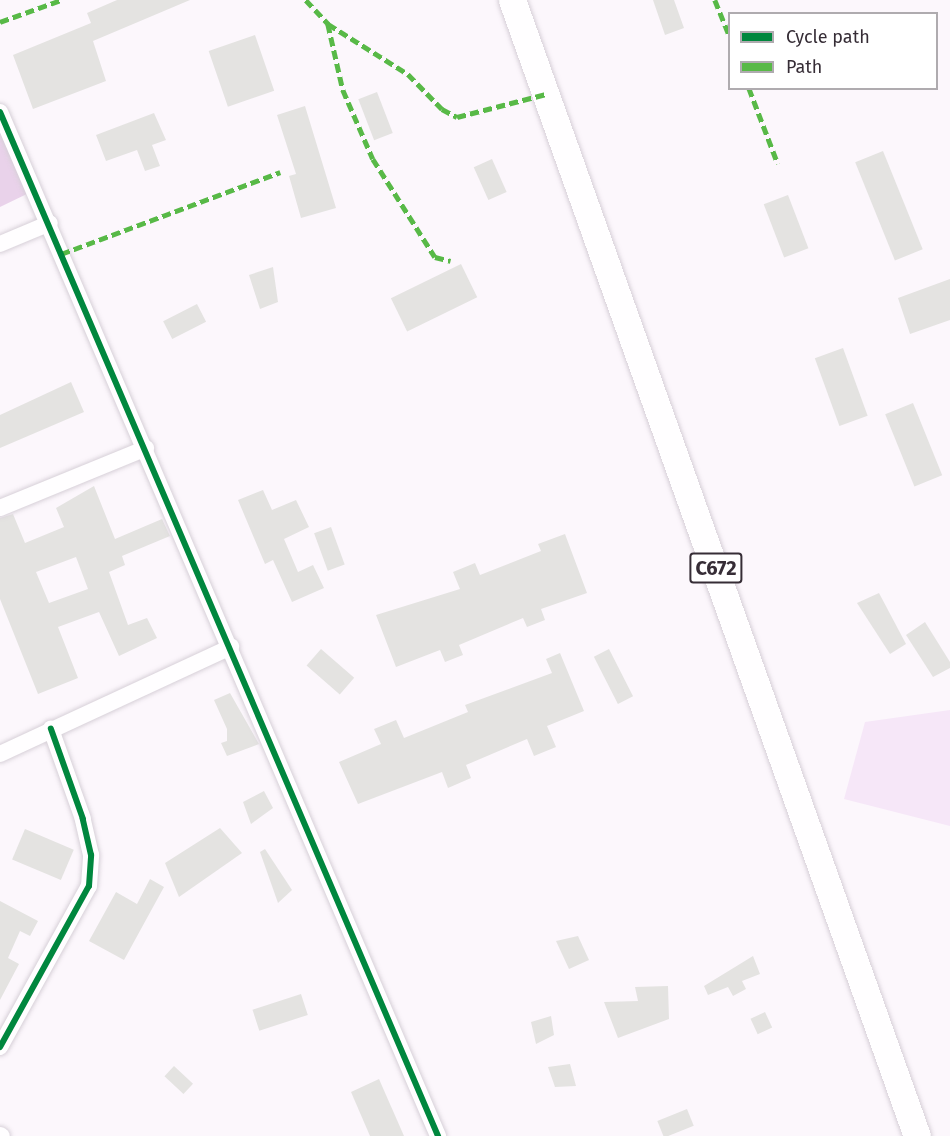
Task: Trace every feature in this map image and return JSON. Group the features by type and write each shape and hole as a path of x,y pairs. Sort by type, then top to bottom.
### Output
{"main road":[{"name":"C672","path":"512,0 917,1136"}],"street":[{"path":"0,112 50,223 438,1136"},
{"path":"0,244 50,223"},
{"path":"0,508 146,448"},
{"path":"0,754 231,647"},
{"path":"0,1047 89,886 91,855 83,819 51,729"}],"shaded area":[{"path":"0,117 33,191 0,207"},
{"path":"950,710 950,826 844,799 865,722"}],"building":[{"path":"117,0 190,0 93,41 106,81 33,109 13,55 91,23 87,13"},
{"path":"653,0 674,0 684,28 665,35"},
{"path":"255,35 274,91 228,107 209,51"},
{"path":"377,92 393,133 374,140 358,99"},
{"path":"305,106 336,208 301,218 289,176 296,174 277,115"},
{"path":"154,113 166,140 152,145 160,166 145,171 137,150 106,161 96,135"},
{"path":"883,151 923,249 895,261 855,162"},
{"path":"492,159 507,192 488,200 474,167"},
{"path":"788,195 808,248 784,258 764,204"},
{"path":"461,264 477,297 407,331 391,298"},
{"path":"273,267 278,302 260,309 249,275"},
{"path":"950,279 950,320 910,334 898,298"},
{"path":"197,304 206,322 172,339 163,321"},
{"path":"843,348 868,416 839,426 815,358"},
{"path":"71,382 84,412 0,448 0,415"},
{"path":"913,403 942,475 914,487 885,414"},
{"path":"94,486 115,539 162,519 170,536 122,556 125,565 109,572 128,625 147,618 157,638 119,656 99,612 58,627 78,678 38,694 0,599 0,518 13,514 25,543 64,527 56,508","holes":["76,557 88,589 49,603 36,572"]},
{"path":"263,490 272,510 296,500 309,527 284,539 298,572 313,565 324,588 292,602 273,560 265,564 238,500"},
{"path":"331,527 345,565 328,571 314,533"},
{"path":"565,534 587,593 541,609 545,620 527,627 523,618 459,645 463,655 445,662 440,650 396,667 376,615 460,589 453,572 475,563 480,575 541,551 538,544"},
{"path":"879,593 906,644 890,654 857,603"},
{"path":"925,622 950,662 950,668 933,677 906,635"},
{"path":"321,649 354,678 340,694 307,666"},
{"path":"609,649 633,696 618,704 594,657"},
{"path":"560,653 584,711 547,726 556,747 534,756 527,739 466,765 471,778 448,788 442,772 358,804 339,762 381,744 374,729 396,720 404,738 468,712 465,705 552,673 546,659"},
{"path":"230,693 259,744 227,756 221,743 227,741 227,729 214,700"},
{"path":"264,791 273,808 251,824 243,802"},
{"path":"220,828 242,853 179,897 165,863"},
{"path":"25,829 74,850 61,880 12,859"},
{"path":"265,849 292,890 278,903 260,852"},
{"path":"150,879 164,887 124,960 89,941 116,892 137,904"},
{"path":"0,901 38,921 30,936 20,931 8,958 19,964 0,1000"},
{"path":"578,936 589,960 569,969 556,941"},
{"path":"753,956 760,974 742,981 746,989 733,996 728,987 708,995 704,986"},
{"path":"668,986 669,1019 618,1038 604,1002 638,1001 635,987"},
{"path":"301,994 308,1015 259,1031 252,1010"},
{"path":"765,1012 772,1027 758,1034 750,1019"},
{"path":"551,1016 554,1035 536,1044 531,1022"},
{"path":"570,1064 576,1086 555,1087 548,1067"},
{"path":"174,1066 193,1084 183,1094 164,1076"},
{"path":"379,1079 404,1136 370,1136 351,1092"},
{"path":"687,1109 694,1126 663,1136 657,1121"}],"marked path":[{"path":"0,22 61,0"},
{"path":"306,0 328,24 408,74 442,109 457,117 546,94"},
{"path":"715,0 728,32"},
{"path":"328,24 343,90 373,159 435,257 451,261"},
{"path":"750,90 778,164"},
{"path":"61,254 280,172"}],"cycle path":[{"path":"0,112 438,1136"},
{"path":"0,1047 89,886 91,855 83,819 51,729"}]}
